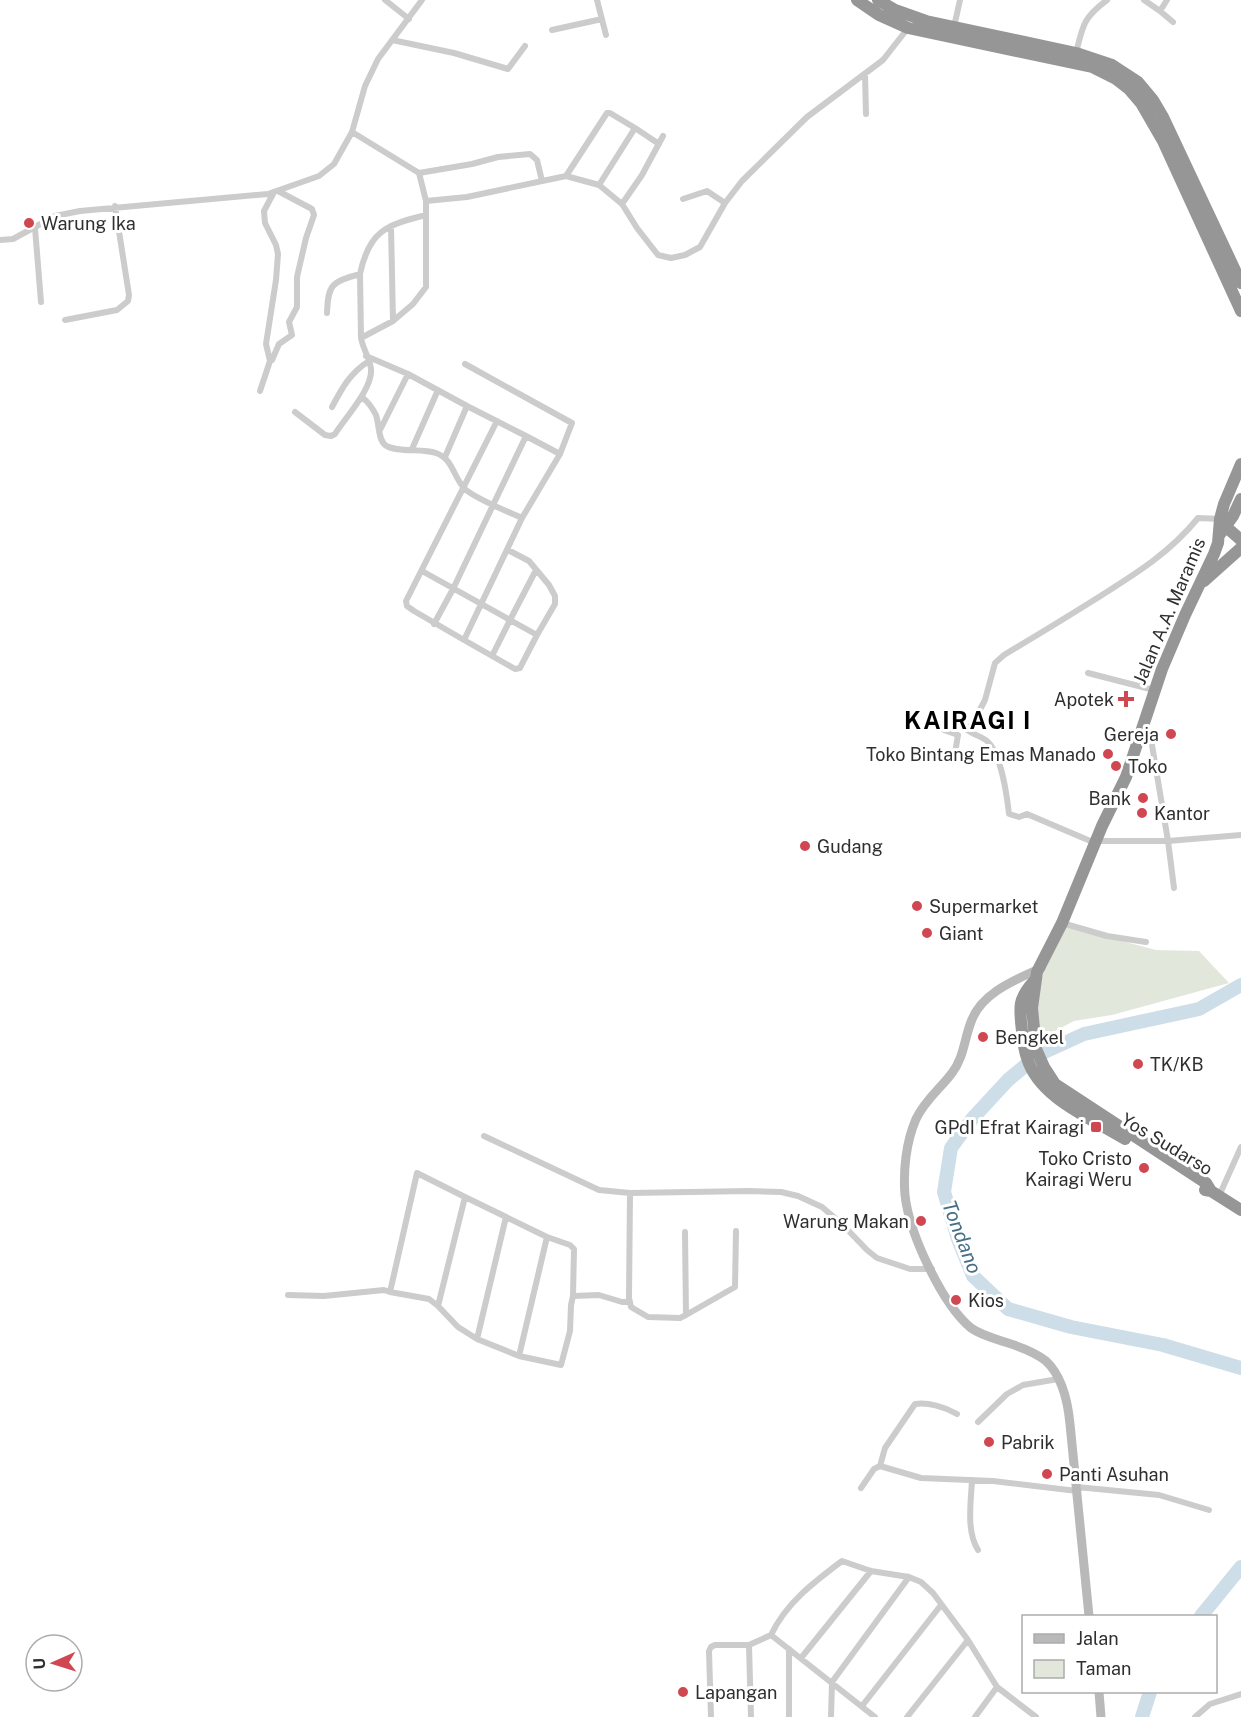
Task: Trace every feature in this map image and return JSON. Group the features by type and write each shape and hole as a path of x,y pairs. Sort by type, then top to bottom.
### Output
{"highway":[{"path":"857,0 879,15 908,28 1092,67 1122,84 1141,103 1164,141 1238,286"},
{"path":"878,0 895,10 926,21 1076,53 1119,69 1138,82 1153,100 1176,144 1238,286 1241,311"},
{"name":"Jalan A.A. Maramis","path":"1038,974 1126,777 1174,639 1214,554 1225,524 1241,464"},
{"path":"1241,499 1225,524 1241,540"},
{"path":"1201,583 1241,548"},
{"name":"Yos Sudarso","path":"1038,974 1026,1020 1043,1079 1206,1183 1215,1194 1241,1210"}],"main road":[{"path":"1038,974 1002,988 987,998 974,1014 959,1064 924,1104 916,1119 909,1139 905,1194 908,1212 916,1234 943,1296 979,1334 1008,1342 1046,1362 1058,1379 1069,1411 1089,1615"},
{"path":"1098,1693 1101,1717"}],"street":[{"path":"385,0 409,18"},
{"path":"0,240 13,239 55,216 115,206 268,194 328,171 352,132 368,77 378,59 422,0"},
{"path":"597,0 606,35"},
{"path":"954,27 960,0"},
{"path":"1076,53 1083,24 1094,9 1107,0"},
{"path":"1144,0 1173,22"},
{"path":"1160,11 1167,0"},
{"path":"552,30 602,19"},
{"path":"426,201 467,197 566,176 598,185 622,204 658,255 672,258 685,255 700,247 725,203 742,181 807,117 883,60 908,28"},
{"path":"392,40 454,53 508,69 525,46"},
{"path":"865,74 866,114"},
{"path":"566,176 607,113 659,144"},
{"path":"598,185 635,128"},
{"path":"352,132 419,172 472,164 498,157 530,154 537,160 542,181"},
{"path":"622,204 642,175 663,136"},
{"path":"361,338 393,321 413,304 426,287 426,201 419,172"},
{"path":"683,199 707,191 725,203"},
{"path":"270,361 266,344 278,254 265,223 264,211 276,192"},
{"path":"260,391 270,361 279,344 292,335 289,322 297,307 297,277 314,215 312,209 276,192"},
{"path":"65,320 110,312 121,308 128,301 129,295 115,206"},
{"path":"295,412 325,435 333,436 362,397 371,376 361,338 360,274 368,246 373,238 391,226 426,215"},
{"path":"391,226 393,321"},
{"path":"35,228 41,302"},
{"path":"327,313 330,288 343,279 360,274"},
{"path":"367,358 408,374 560,454"},
{"path":"332,407 346,381 367,358"},
{"path":"464,640 522,518 560,454 573,423 465,364"},
{"path":"380,430 408,374"},
{"path":"412,449 438,390"},
{"path":"362,397 373,409 381,440 388,447 434,452 445,457 464,488 522,518"},
{"path":"445,457 467,406"},
{"path":"497,421 406,603 434,624 515,669 520,668 556,600 549,585 526,559 508,550"},
{"path":"434,624 526,436"},
{"path":"955,753 958,735 972,725 985,700 995,663 1004,655 1154,562 1184,535 1198,518 1225,524"},
{"path":"492,656 536,570"},
{"path":"422,571 537,635"},
{"path":"1088,673 1155,690"},
{"path":"935,720 944,730 958,735"},
{"path":"1144,725 1152,745 1174,888"},
{"path":"966,729 989,743 996,755 1010,814 1019,817 1027,814 1096,842 1168,841 1241,835"},
{"path":"1062,923 1107,936 1146,942"},
{"path":"484,1136 599,1190 630,1193 749,1191 781,1192 798,1196 822,1207 878,1258 910,1269 932,1269"},
{"path":"1215,1194 1241,1147"},
{"path":"288,1295 324,1296 384,1290 390,1292 429,1299 458,1327 477,1339 519,1356 561,1365 570,1331 573,1249 570,1245 547,1237 417,1173 390,1292"},
{"path":"630,1193 630,1302 631,1307 648,1317 680,1318 735,1287 736,1231"},
{"path":"438,1306 465,1197"},
{"path":"477,1339 506,1217"},
{"path":"685,1232 686,1315"},
{"path":"519,1356 547,1237"},
{"path":"573,1296 598,1295 630,1302"},
{"path":"978,1422 1007,1394 1023,1385 1058,1379"},
{"path":"880,1466 885,1448 915,1404 949,1409 957,1414"},
{"path":"861,1488 874,1469 880,1466 921,1478 993,1481 1159,1495 1209,1510"},
{"path":"972,1480 971,1525 973,1542 978,1550"},
{"path":"711,1717 709,1651 711,1647 749,1645 771,1635 776,1623 805,1589 842,1561 871,1571 909,1577 921,1582 933,1593 968,1640 997,1688 1036,1717"},
{"path":"801,1658 871,1571"},
{"path":"831,1717 832,1682 909,1577"},
{"path":"862,1706 941,1605"},
{"path":"771,1635 862,1706 871,1716"},
{"path":"907,1717 968,1640"},
{"path":"749,1645 751,1717"},
{"path":"789,1649 789,1717"},
{"path":"975,1717 997,1688"},
{"path":"1195,1717 1210,1704 1241,1694"}],"green space":[{"path":"1062,925 1156,950 1199,951 1229,983 1112,1015 1074,1021 1038,1040 1034,998"}],"waterway":[{"name":"Tondano","path":"1241,985 1199,1009 1084,1034 1038,1055 1008,1080 972,1119 951,1148 944,1192 958,1239 973,1276 1008,1309 1071,1327 1163,1345 1241,1368"},
{"name":"Tondano","path":"1202,1615 1241,1567"},
{"name":"Tondano","path":"1142,1717 1150,1693"}],"place":[{"name":"Warung Ika","path":"29,223"},
{"name":"Apotek","path":"1126,699"},
{"name":"Gereja","path":"1171,734"},
{"name":"Toko Bintang Emas Manado","path":"1108,754"},
{"name":"Toko","path":"1116,766"},
{"name":"Bank","path":"1143,798"},
{"name":"Kantor","path":"1142,813"},
{"name":"Gudang","path":"805,846"},
{"name":"Supermarket","path":"917,906"},
{"name":"Giant","path":"927,933"},
{"name":"Bengkel","path":"983,1037"},
{"name":"TK/KB","path":"1138,1064"},
{"name":"GPdI Efrat Kairagi","path":"1096,1127"},
{"name":"Toko Cristo Kairagi Weru","path":"1144,1168"},
{"name":"Warung Makan","path":"921,1221"},
{"name":"Kios","path":"956,1300"},
{"name":"Pabrik","path":"989,1442"},
{"name":"Panti Asuhan","path":"1047,1474"},
{"name":"Lapangan","path":"683,1692"}],"district":[{"name":"KAIRAGI I","path":"968,720"}]}
